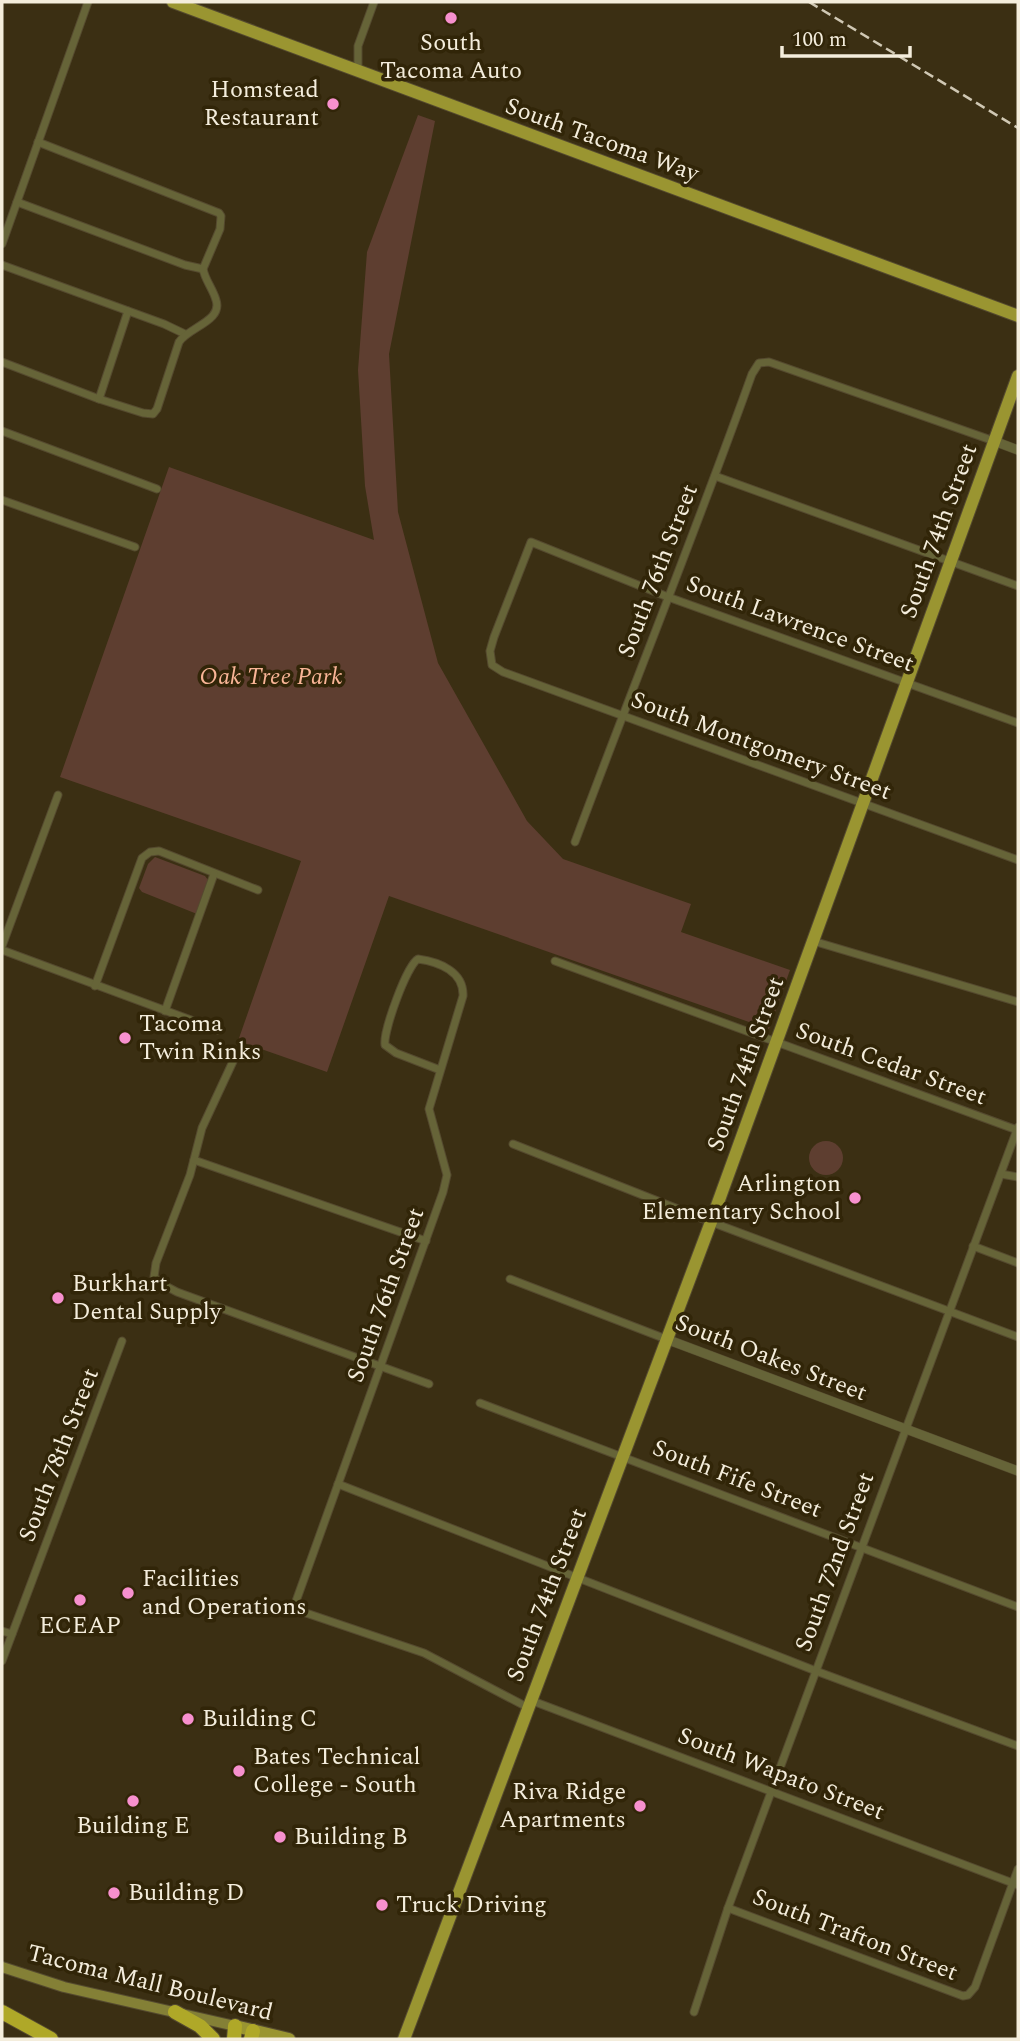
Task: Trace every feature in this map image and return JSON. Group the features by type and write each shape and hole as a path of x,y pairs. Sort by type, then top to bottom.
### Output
{"highway":[{"path":"2,2012 51,2039"},
{"path":"175,2012 200,2026 213,2039"}],"main road":[{"name":"South Tacoma Way","path":"173,2 1018,316"},
{"name":"South 74th Street","path":"404,2039 711,1222 1018,376"},
{"name":"Tacoma Mall Boulevard","path":"2,1967 64,1987 175,2012 235,2033 289,2039"}],"street":[{"path":"2,244 88,2"},
{"path":"358,72 358,46 373,2"},
{"path":"2,362 99,399 153,414 179,342 185,334 216,312 217,301 203,269 220,229 222,216 219,213 38,142"},
{"path":"17,202 185,265 203,269"},
{"path":"2,265 185,334"},
{"path":"99,399 128,311"},
{"name":"South 76th Street","path":"575,842 752,374 759,363 769,362 994,441"},
{"path":"2,431 157,489"},
{"path":"994,441 1018,450"},
{"path":"715,476 1018,586"},
{"path":"2,500 135,547"},
{"name":"South Lawrence Street","path":"492,665 494,637 531,542 668,597 1018,723"},
{"name":"South Montgomery Street","path":"492,665 503,672 1018,860"},
{"path":"58,795 2,948 95,986 218,1030"},
{"path":"95,986 142,858 150,852 159,851 258,890"},
{"path":"165,1011 214,874"},
{"path":"813,941 1018,1002"},
{"name":"South 76th Street","path":"298,1610 296,1600 426,1241 447,1175 429,1109 463,996 463,988 450,970 422,959 413,962 386,1030 385,1045 396,1054 440,1070"},
{"name":"South Cedar Street","path":"555,961 1018,1129"},
{"path":"236,1055 202,1128 194,1160 154,1272 158,1281 177,1292 429,1384"},
{"name":"South 72nd Street","path":"694,2012 728,1908 948,1311 1018,1129"},
{"path":"513,1144 711,1222 1018,1337"},
{"path":"194,1160 426,1241"},
{"path":"1001,1174 1018,1177"},
{"path":"973,1246 1018,1263"},
{"name":"South Oakes Street","path":"510,1279 1018,1471"},
{"name":"South 78th Street","path":"2,1661 122,1341"},
{"name":"South Fife Street","path":"480,1404 1018,1607"},
{"path":"338,1484 816,1671 1018,1746"},
{"name":"South Wapato Street","path":"298,1610 424,1653 529,1704 772,1790 1016,1884"},
{"path":"2,1630 12,1634"},
{"path":"1016,1884 1018,1869"},
{"name":"South Trafton Street","path":"728,1908 954,1993 968,1995 975,1987 1016,1884"}],"green space":[{"name":"Oak Tree Park","path":"418,115 435,121 389,354 398,512 438,663 527,821 563,859 691,904 681,932 790,970 769,1029 389,896 327,1072 238,1041 301,861 60,777 169,467 374,540 365,486 358,370 367,252"},
{"path":"155,857 205,876 208,880 197,914 142,892 139,888 148,864"},
{"path":"826,1141 838,1146 843,1158 838,1170 826,1175 814,1170 809,1158 814,1146"}],"railway":[{"path":"809,2 1018,128"}],"place":[{"name":"South Tacoma Auto","path":"451,18"},
{"name":"Homstead Restaurant","path":"333,104"},
{"name":"Tacoma Twin Rinks","path":"125,1038"},
{"name":"Arlington Elementary School","path":"855,1198"},
{"name":"Burkhart Dental Supply","path":"58,1298"},
{"name":"Facilities and Operations","path":"128,1593"},
{"name":"ECEAP","path":"80,1600"},
{"name":"Building C","path":"188,1719"},
{"name":"Bates Technical College - South","path":"239,1771"},
{"name":"Building E","path":"133,1801"},
{"name":"Riva Ridge Apartments","path":"640,1806"},
{"name":"Building B","path":"280,1837"},
{"name":"Building D","path":"114,1893"},
{"name":"Truck Driving","path":"382,1905"}]}
